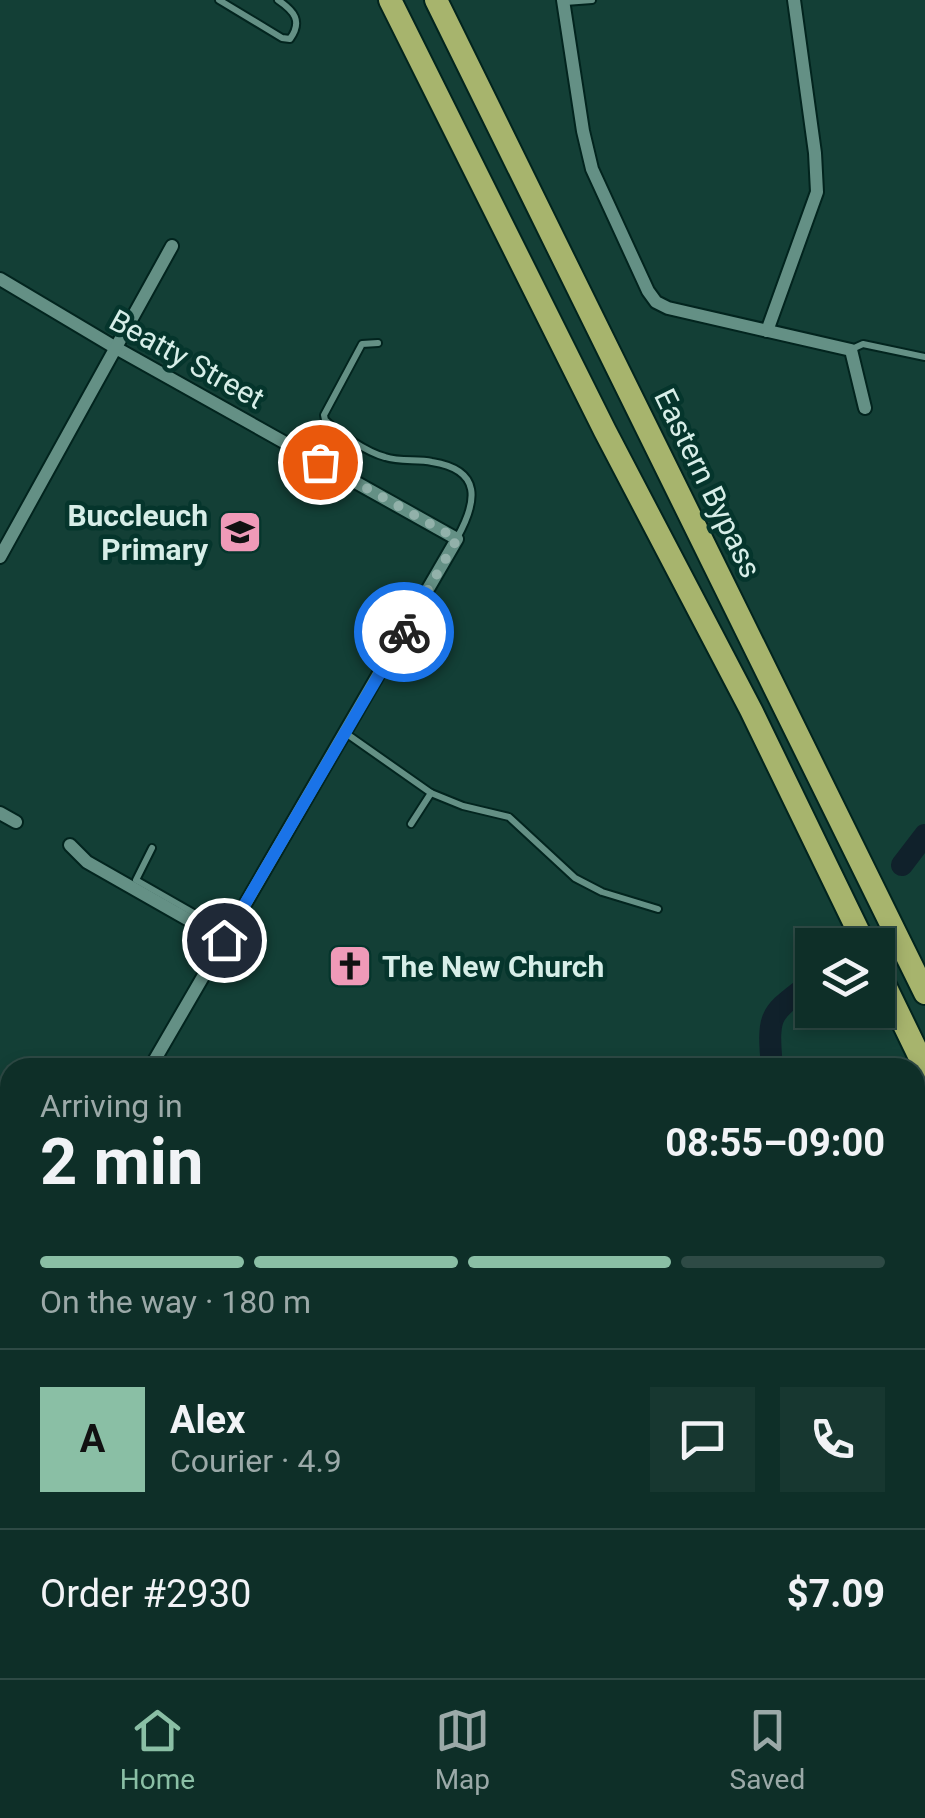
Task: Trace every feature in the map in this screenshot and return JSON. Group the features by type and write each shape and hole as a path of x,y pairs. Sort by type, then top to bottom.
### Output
{"highway":[{"path":"390,0 605,430 751,710 857,928"},
{"name":"Eastern Bypass","path":"436,0 925,993"},
{"path":"895,1005 920,1058"}],"street":[{"path":"767,331 817,192 794,0"},
{"path":"563,1 589,158 616,226 656,302 851,350 865,408"},
{"path":"0,557 172,246"},
{"name":"Beatty Street","path":"0,278 116,348 457,539"},
{"path":"156,1058 457,539"},
{"path":"0,813 16,822"},
{"path":"70,845 87,862 226,936"}],"lane":[{"path":"219,0 290,39 297,22 295,13 278,0"},
{"path":"563,1 592,0"},
{"path":"378,343 362,344 324,415 325,420 388,458 437,462 460,472 472,486 475,497 457,539"},
{"path":"851,350 863,344 925,357"},
{"path":"346,733 431,793 463,806 509,817 576,878 616,898 658,909"},
{"path":"411,824 431,793"},
{"path":"152,848 136,880 226,936"}],"waterway":[{"path":"902,865 925,835"},
{"path":"771,1058 771,1024 795,995"}],"way so far":[{"path":"320,462 457,539 404,632"}],"place":[{"name":"Buccleuch Primary","path":"240,532"},
{"name":"The New Church","path":"350,966"}],"route":[{"path":"224,940 404,632"}]}
